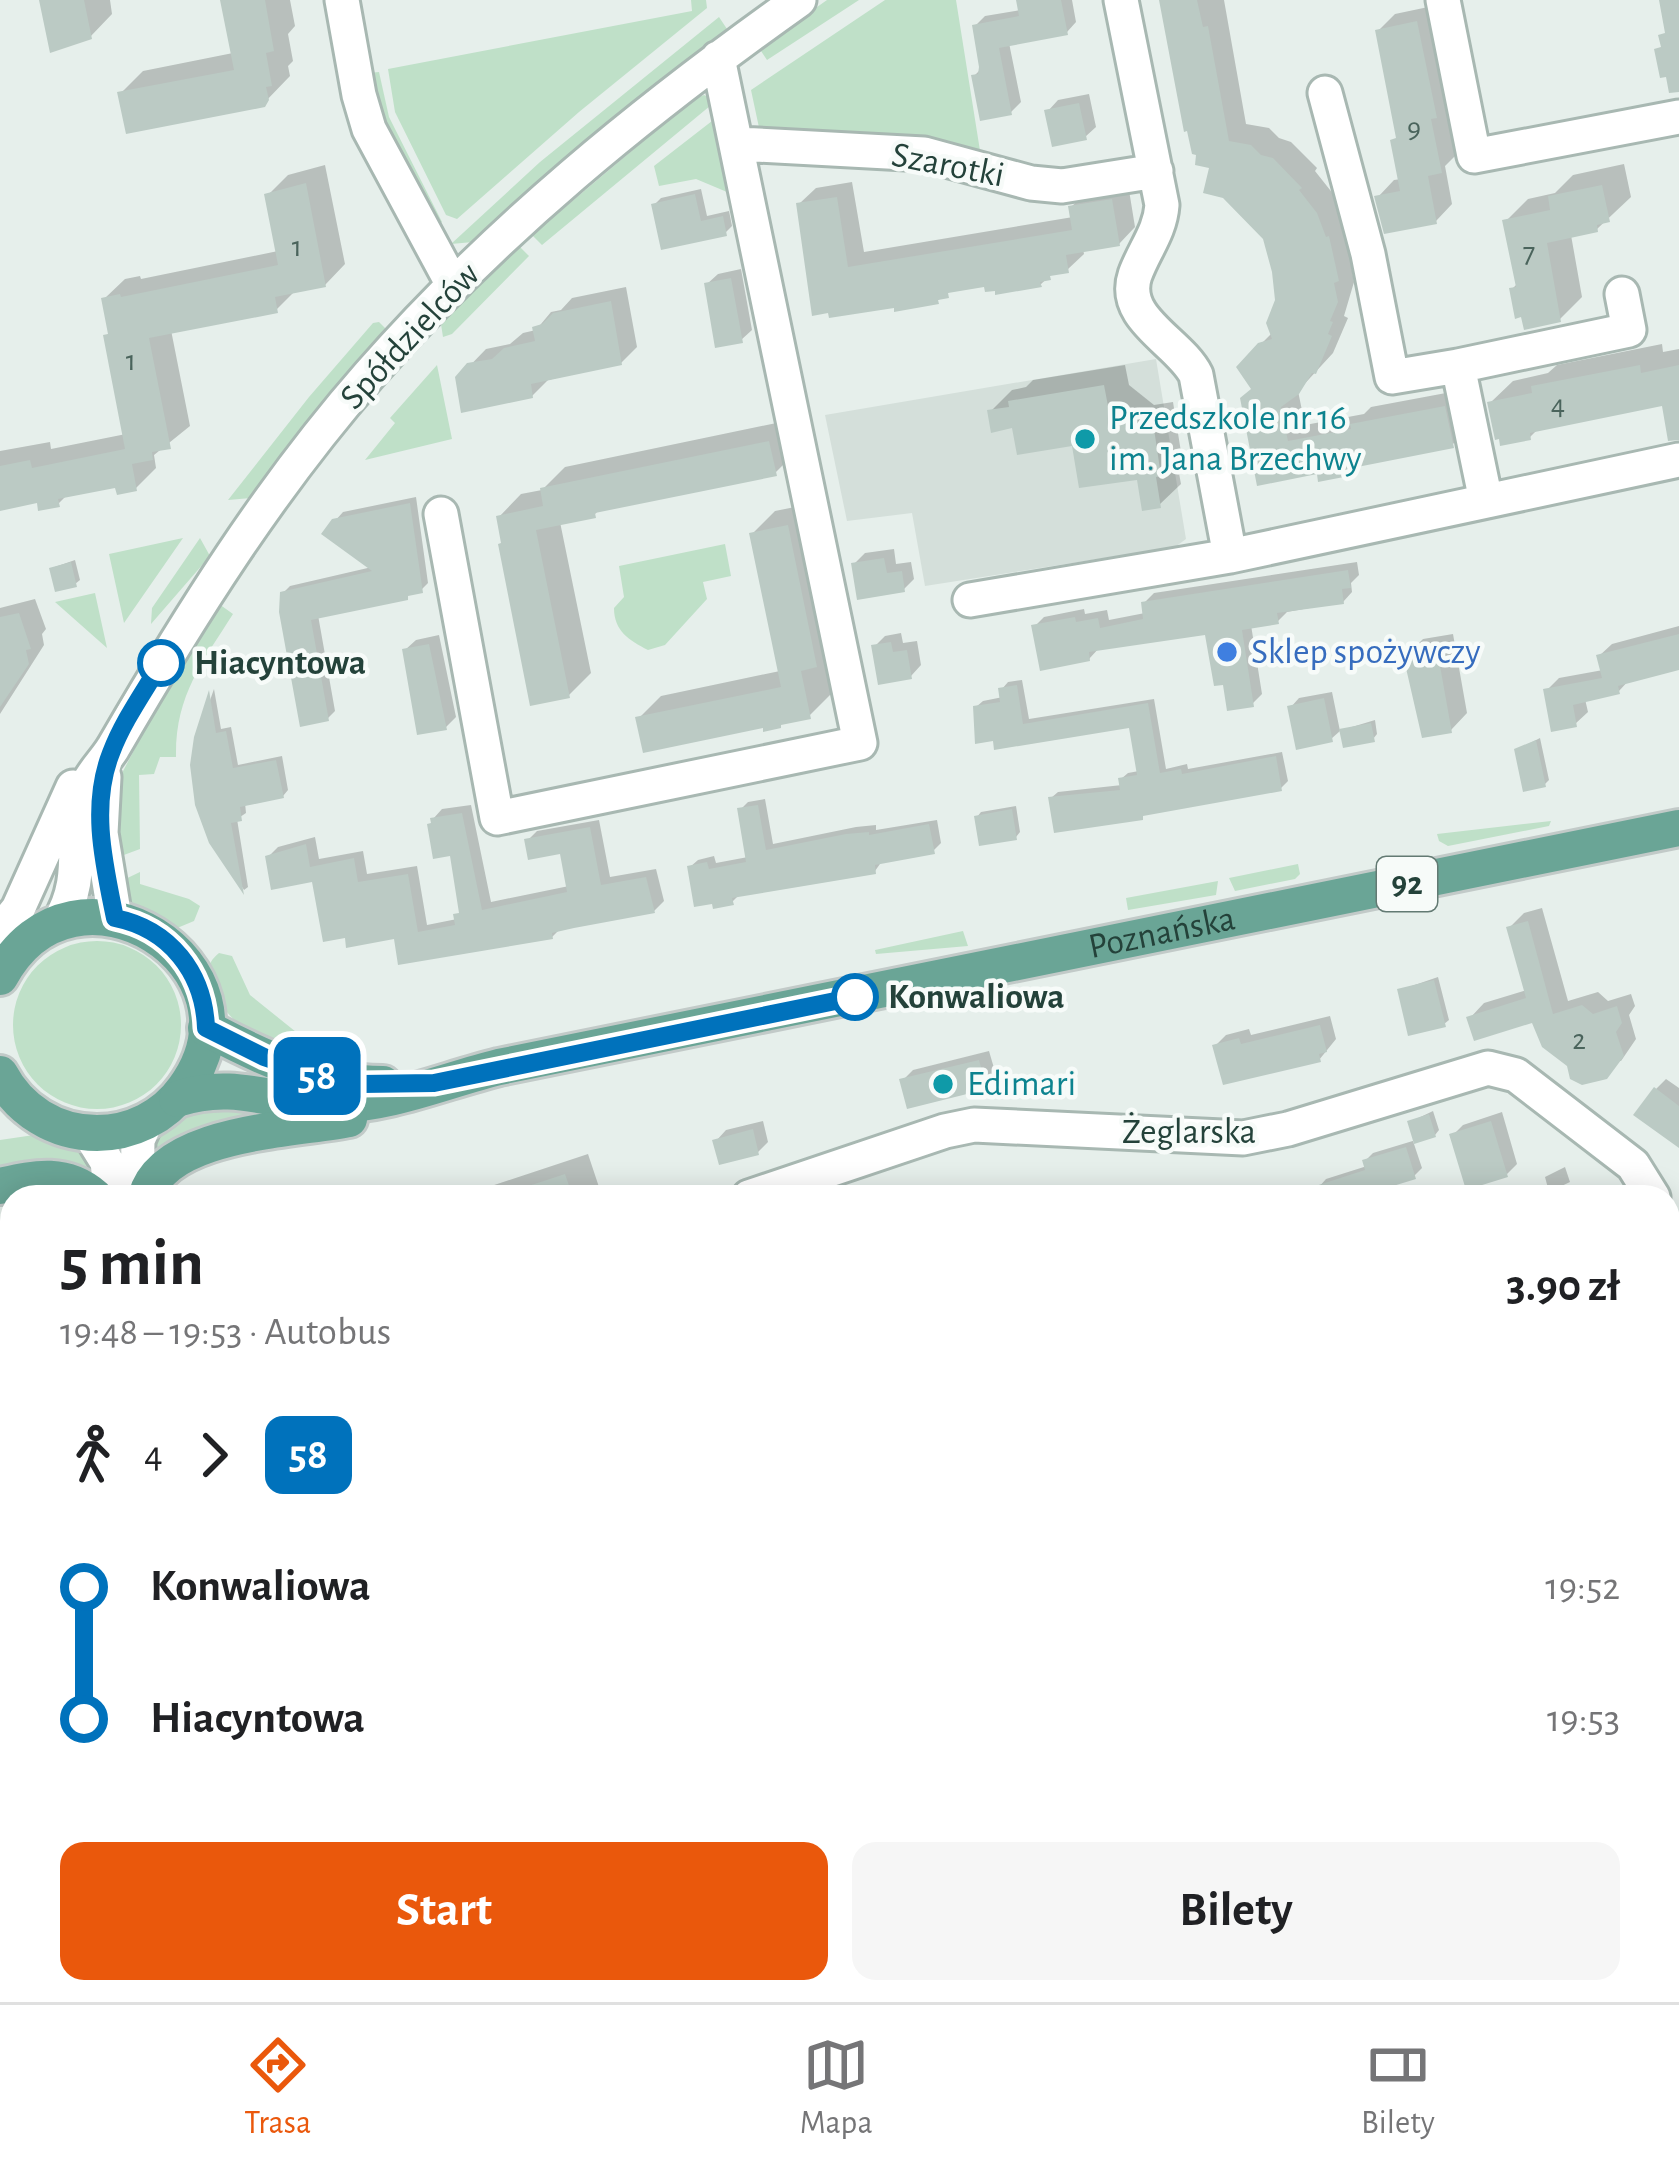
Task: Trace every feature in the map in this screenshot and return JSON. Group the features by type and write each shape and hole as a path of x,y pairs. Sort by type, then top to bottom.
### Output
{"main road":[{"name":"Poznańska","path":"177,1099 223,1089 337,1105 376,1101 434,1083 1679,828"},
{"path":"0,977 8,941 86,917 115,918 152,931 180,955 202,995 206,1028"},
{"name":"Poznańska","path":"206,1028 264,1057 326,1078 361,1084 434,1083"},
{"name":"92","path":"0,1074 12,1093 17,1120 89,1133 118,1131 146,1122 177,1099 201,1059 206,1028"},
{"path":"150,1185 170,1162 207,1145 369,1116 434,1083"},
{"path":"5,1185 49,1176 81,1185"}],"street":[{"path":"342,0 369,129 454,285"},
{"name":"Spółdzielców","path":"58,924 75,886 76,829 84,790 185,623 282,484 367,377 454,285 559,187 718,58 799,0"},
{"path":"1121,0 1162,205 1160,225 1134,277 1134,296 1149,325 1181,352 1196,375 1229,556"},
{"path":"1443,0 1474,156 1679,117"},
{"path":"441,514 497,818 860,742 718,58"},
{"path":"1325,93 1368,254 1392,377 1629,330 1622,294"},
{"name":"Szarotki","path":"738,144 925,154 1031,183 1062,186 1156,172"},
{"path":"1458,366 1486,501"},
{"path":"970,600 1229,556 1486,501 1672,468"},
{"path":"8,941 18,909 82,771 117,739"},
{"name":"Spółdzielców","path":"115,918 100,803 117,739"},
{"name":"Żeglarska","path":"785,1185 974,1125 1243,1138 1288,1129 1488,1067 1516,1075 1634,1165 1648,1185"},
{"path":"141,1185 138,1140 146,1122"},
{"path":"89,1133 107,1162 110,1185"}],"shaded area":[{"path":"1156,359 1186,539 1175,547 925,586 912,513 847,521 825,415"}],"green space":[{"path":"691,0 706,0 707,8 457,219 446,215 395,112 388,69 692,11"},
{"path":"827,0 859,0 767,60 759,48"},
{"path":"885,0 956,0 981,157 761,137 751,90"},
{"path":"719,17 727,29 598,132 473,242 451,244 540,162"},
{"path":"379,72 389,117 442,222 434,228 378,118 369,73"},
{"path":"704,95 716,101 542,245 532,235 692,100"},
{"path":"712,121 727,192 696,179 659,186 654,166"},
{"path":"519,246 529,256 452,334 443,337 441,324"},
{"path":"373,323 387,330 251,498 228,500 309,397"},
{"path":"437,365 452,439 365,460 395,423 390,418"},
{"path":"183,538 124,623 109,554"},
{"path":"200,538 210,556 151,624 152,608"},
{"path":"725,544 731,576 703,582 707,599 665,645 648,650 624,634 614,608 624,597 619,566"},
{"path":"95,593 107,648 55,602"},
{"path":"219,604 233,614 185,698 176,757 160,757 154,774 139,775 140,849 113,859 111,794 173,676"},
{"path":"1551,821 1549,826 1448,846 1437,834"},
{"path":"1298,864 1300,874 1295,879 1235,891 1229,878"},
{"path":"140,872 140,884 200,906 194,921 170,931 129,902 117,883"},
{"path":"1218,881 1216,895 1128,910 1126,898"},
{"path":"963,931 968,946 876,954 875,950"},
{"path":"97,941 129,947 157,965 175,993 181,1025 175,1057 157,1085 129,1103 97,1109 65,1103 37,1085 19,1057 13,1025 19,993 37,965 65,947"},
{"path":"219,953 232,956 250,995 296,1032 290,1059 226,1011 209,972"},
{"path":"203,1108 291,1109 143,1165 158,1133"},
{"path":"34,1135 77,1143 104,1185 0,1177 0,1140"}],"building":[{"path":"39,0 84,0 92,39 50,53"},
{"path":"220,0 265,0 274,51 266,53 272,86 266,87 269,100 265,107 126,134 117,92 234,70"},
{"path":"1016,0 1061,0 1068,35 999,48 1012,115 980,121 971,75 978,74 979,67 972,25 1019,16"},
{"path":"1159,0 1197,0 1203,27 1208,26 1229,141 1251,145 1273,158 1302,188 1329,236 1339,281 1334,283 1338,302 1330,321 1328,334 1332,336 1316,374 1281,407 1288,441 1445,406 1454,448 1347,469 1349,476 1318,482 1317,474 1257,486 1240,398 1251,389 1236,367 1258,343 1272,339 1266,323 1275,300 1272,272 1263,239 1223,198 1203,193 1209,168 1195,165 1196,155 1184,132"},
{"path":"1659,0 1679,0 1679,92 1669,93 1666,77 1660,78 1654,49 1661,47 1658,35 1665,33"},
{"path":"1417,21 1437,118 1431,119 1442,173 1428,176 1437,224 1384,234 1374,196 1400,191 1390,140 1396,138 1375,30"},
{"path":"1079,103 1087,140 1052,147 1044,110"},
{"path":"306,183 326,287 275,297 278,313 149,338 171,449 152,452 153,460 132,464 137,491 117,495 115,488 58,499 60,507 38,511 37,503 0,511 0,466 30,460 32,468 125,449 103,335 108,334 101,298 278,265 264,194"},
{"path":"1602,185 1610,222 1597,225 1598,232 1547,243 1561,322 1524,330 1521,317 1515,319 1509,288 1516,287 1502,220 1550,210 1548,196"},
{"path":"695,194 701,221 723,216 727,236 661,250 651,204"},
{"path":"837,197 848,267 1072,230 1068,206 1112,199 1120,246 1066,255 1069,273 1050,276 1051,280 1040,282 1042,287 995,295 984,287 948,293 949,298 938,300 939,304 894,312 894,308 829,318 828,313 812,316 796,203"},
{"path":"731,278 743,343 715,348 704,283"},
{"path":"611,301 622,365 531,384 533,398 461,413 455,377 467,363 492,359 504,348 535,341 532,327 553,313"},
{"path":"1640,365 1641,373 1679,365 1679,440 1668,441 1662,406 1530,433 1531,440 1500,446 1499,439 1495,440 1487,402 1532,393 1531,386"},
{"name":"Przedszkole nr 16 im. Jana Brzechwy","path":"1104,385 1108,406 1131,425 1153,422 1161,508 1142,511 1137,480 1079,488 1072,446 1017,455 1012,428 991,433 987,410 1009,407 1008,401"},
{"path":"769,441 777,476 595,513 596,518 536,530 570,698 530,706 496,516 543,506 540,488"},
{"path":"410,503 423,593 311,620 329,721 300,727 279,612 280,592 372,571 321,534 332,519"},
{"path":"788,525 817,667 801,671 811,719 643,753 635,717 781,687 749,533"},
{"path":"884,558 887,573 902,571 905,592 857,600 851,563"},
{"path":"71,562 77,587 55,592 49,568"},
{"path":"1348,570 1351,588 1342,589 1344,604 1277,613 1279,624 1242,630 1254,707 1227,711 1223,685 1214,686 1205,635 1089,652 1090,661 1040,671 1031,625 1098,618 1100,628 1143,619 1141,602"},
{"path":"19,613 31,649 26,650 29,664 0,707 0,617"},
{"path":"1679,634 1679,670 1618,686 1620,694 1573,705 1577,727 1551,732 1543,689 1602,678 1596,655"},
{"path":"891,642 893,652 907,650 912,679 878,685 871,645"},
{"path":"429,644 447,730 417,735 402,649"},
{"path":"1437,649 1452,733 1422,738 1403,655"},
{"path":"1017,685 1023,724 1148,703 1160,773 1181,769 1182,774 1276,756 1282,791 1054,833 1048,797 1120,790 1118,778 1137,775 1129,728 994,750 993,741 975,744 973,706 1000,702 998,688"},
{"path":"209,690 216,733 226,731 233,768 276,760 284,798 240,807 242,821 231,823 244,895 209,843 195,805 190,765"},
{"path":"1324,698 1333,742 1296,750 1287,706"},
{"path":"1371,723 1375,742 1343,748 1339,729"},
{"path":"1536,740 1546,787 1523,792 1514,749"},
{"path":"758,805 766,850 929,824 935,854 875,865 876,874 732,898 734,905 713,909 712,904 694,907 687,866 707,862 709,869 746,862 737,808"},
{"path":"1012,809 1017,840 979,846 974,816"},
{"path":"462,813 482,910 567,892 560,854 528,860 524,839 590,827 601,885 646,877 655,913 552,933 553,939 398,965 394,939 346,948 345,938 323,942 312,882 271,890 265,856 306,844 310,867 354,858 358,882 408,874 418,932 455,925 453,914 459,913 450,856 433,859 427,824 430,818"},
{"path":"1528,921 1553,1014 1582,1005 1593,1014 1617,1006 1622,1023 1616,1032 1624,1056 1607,1079 1582,1085 1570,1079 1567,1066 1542,1047 1532,1023 1474,1041 1466,1017 1526,998 1506,927"},
{"path":"1434,980 1446,1027 1408,1036 1397,989"},
{"path":"1320,1025 1327,1052 1319,1054 1321,1062 1223,1085 1212,1045 1239,1038 1241,1044"},
{"name":"Edimari","path":"979,1060 987,1089 907,1109 899,1079"},
{"path":"1654,1087 1679,1106 1679,1148 1633,1115"},
{"path":"1429,1114 1436,1137 1414,1144 1407,1121"},
{"path":"1491,1121 1508,1177 1464,1185 1449,1134"},
{"path":"753,1129 759,1155 719,1165 712,1140"},
{"path":"1406,1147 1416,1179 1396,1185 1319,1185 1365,1170 1362,1160"},
{"path":"565,1174 569,1185 531,1185"}],"bus line":[{"name":"58","path":"161,663 111,752 103,784 101,833 115,918 152,931 188,964 202,995 206,1028 264,1057 295,1070 361,1084 434,1083 855,997"}],"place":[{"name":"Przedszkole nr 16 im. Jana Brzechwy","path":"1085,439"},
{"name":"Sklep spożywczy","path":"1227,652"},
{"name":"Hiacyntowa","path":"161,663"},
{"name":"Konwaliowa","path":"855,997"},
{"name":"Edimari","path":"943,1084"}]}
